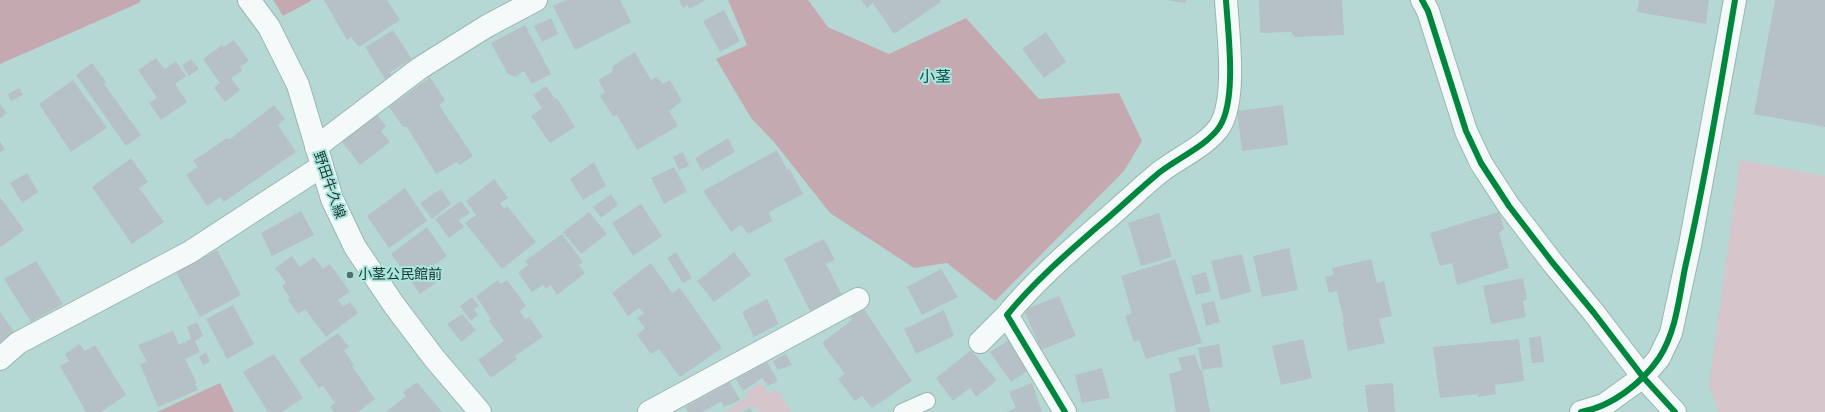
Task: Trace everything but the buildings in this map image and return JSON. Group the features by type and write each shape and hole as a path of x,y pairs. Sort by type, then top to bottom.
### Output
{"street":[{"name":"野田牛久線","path":"249,0 270,27 298,85 335,207 354,247 394,305 434,358 480,412"},
{"path":"0,359 18,343 190,252 319,156 420,68 488,26 536,0"},
{"path":"980,342 1052,267 1161,172 1208,139 1220,126 1228,104 1230,61 1226,0"},
{"path":"1422,0 1428,11 1466,131 1481,163 1509,206 1643,377 1675,412"},
{"path":"1581,412 1604,406 1643,377 1659,358 1671,332 1690,246 1735,0"},
{"path":"649,412 858,299"},
{"path":"1007,315 1065,412"}],"lane":[{"path":"902,412 927,401"}],"shaded area":[{"path":"0,0 141,0 139,3 0,64"},
{"path":"273,0 311,0 311,1 283,16"},
{"path":"728,0 808,0 828,27 889,54 966,18 1039,99 1119,93 1142,141 1124,171 995,301 947,263 914,268 830,213 774,142 751,118 716,59 747,45"},
{"path":"1740,160 1825,176 1825,412 1719,412 1709,385"},
{"path":"220,383 234,412 157,412"},
{"path":"761,383 768,393 778,390 791,412 760,412 757,407 754,409 751,405 739,412 725,412 747,397 746,392"}],"cycle path":[{"path":"1065,412 1007,315 1038,281 1073,248 1160,172 1208,139 1220,126 1225,114 1230,83 1226,0"},
{"path":"1422,0 1428,11 1466,131 1481,163 1509,206 1552,262 1594,313 1643,377 1675,412"},
{"path":"1581,412 1603,405 1635,385 1652,367 1665,348 1676,314 1706,168 1735,0"}],"place":[{"name":"小茎公民館前","path":"350,275"}],"district":[{"name":"小茎","path":"935,77"}]}
